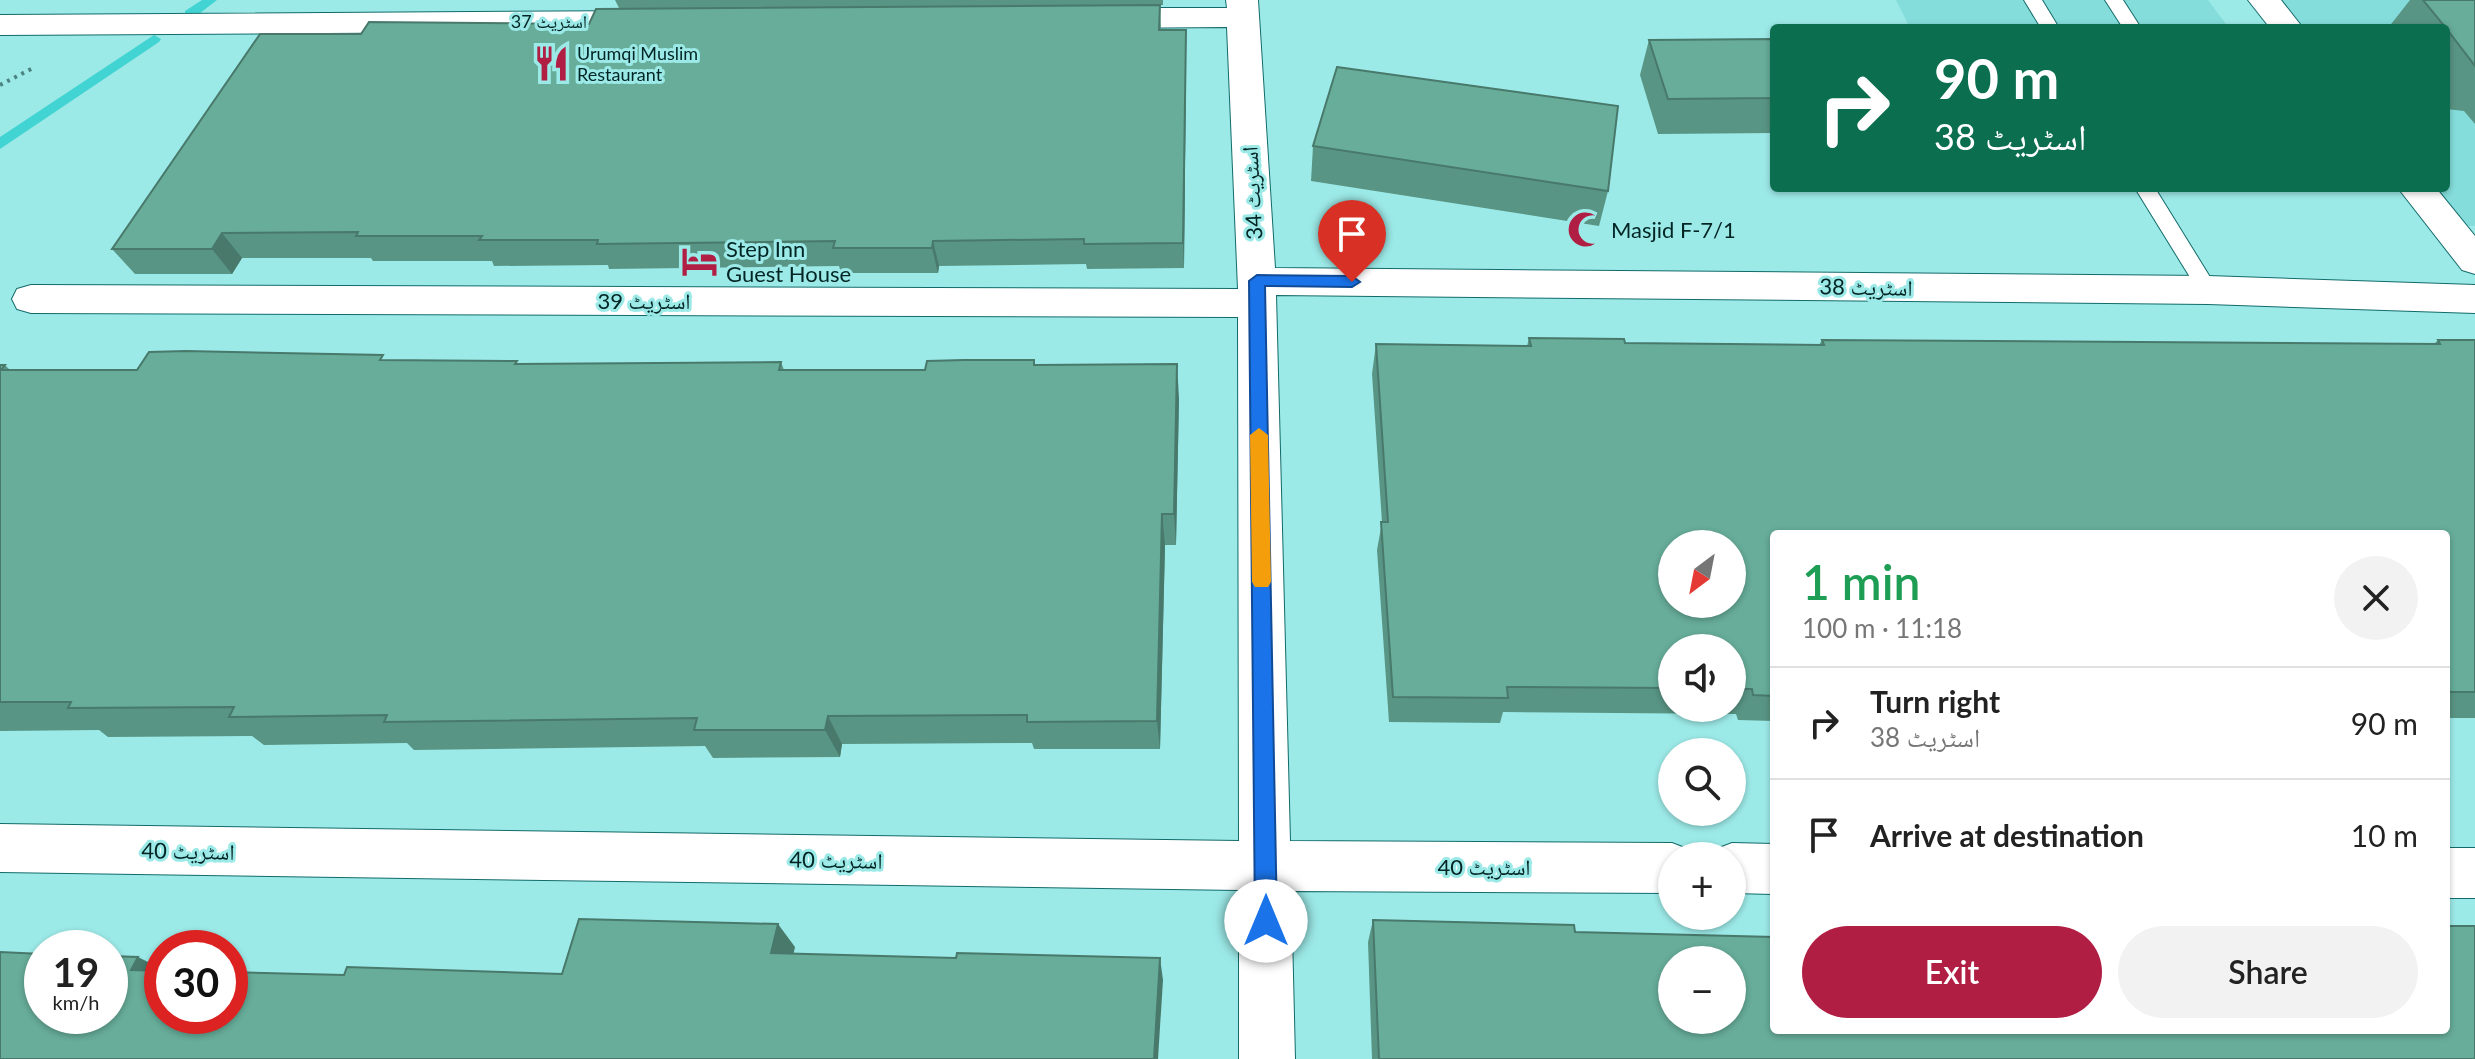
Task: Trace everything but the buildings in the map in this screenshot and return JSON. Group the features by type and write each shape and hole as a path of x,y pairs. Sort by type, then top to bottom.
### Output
{"street":[{"path":"2264,0 2284,24"},
{"path":"1067,19 1242,9"},
{"name":"اسٹریٹ 34","path":"1242,9 1257,292 1267,1059"},
{"name":"اسٹریٹ 37","path":"0,25 684,21"},
{"path":"2419,192 2475,261"},
{"name":"اسٹریٹ 38","path":"1257,292 2208,290 2475,299"},
{"name":"اسٹریٹ 39","path":"31,299 1257,292"},
{"name":"اسٹریٹ 40","path":"0,848 1266,866 1658,868"},
{"path":"1746,868 1770,869"},
{"path":"2450,873 2475,873"}],"lane":[{"path":"2033,0 2048,24"},
{"path":"2114,0 2129,24"},
{"path":"2147,192 2208,290"}],"shaded area":[{"path":"1896,0 2208,0 2226,24 1908,24"},
{"path":"2257,0 2475,0 2475,226 2429,226 2404,192 2450,192 2450,24 2275,24"}],"waterway":[{"path":"190,14 211,0"},
{"path":"0,144 154,39"}],"slow traffic":[{"path":"1259,435 1261,582"}],"place":[{"name":"Urumqi Muslim Restaurant","path":"551,64"},
{"name":"Masjid F-7/1","path":"1585,230"},
{"name":"Step Inn Guest House","path":"700,262"}],"route":[{"path":"1266,921 1257,281 1352,282"}]}
